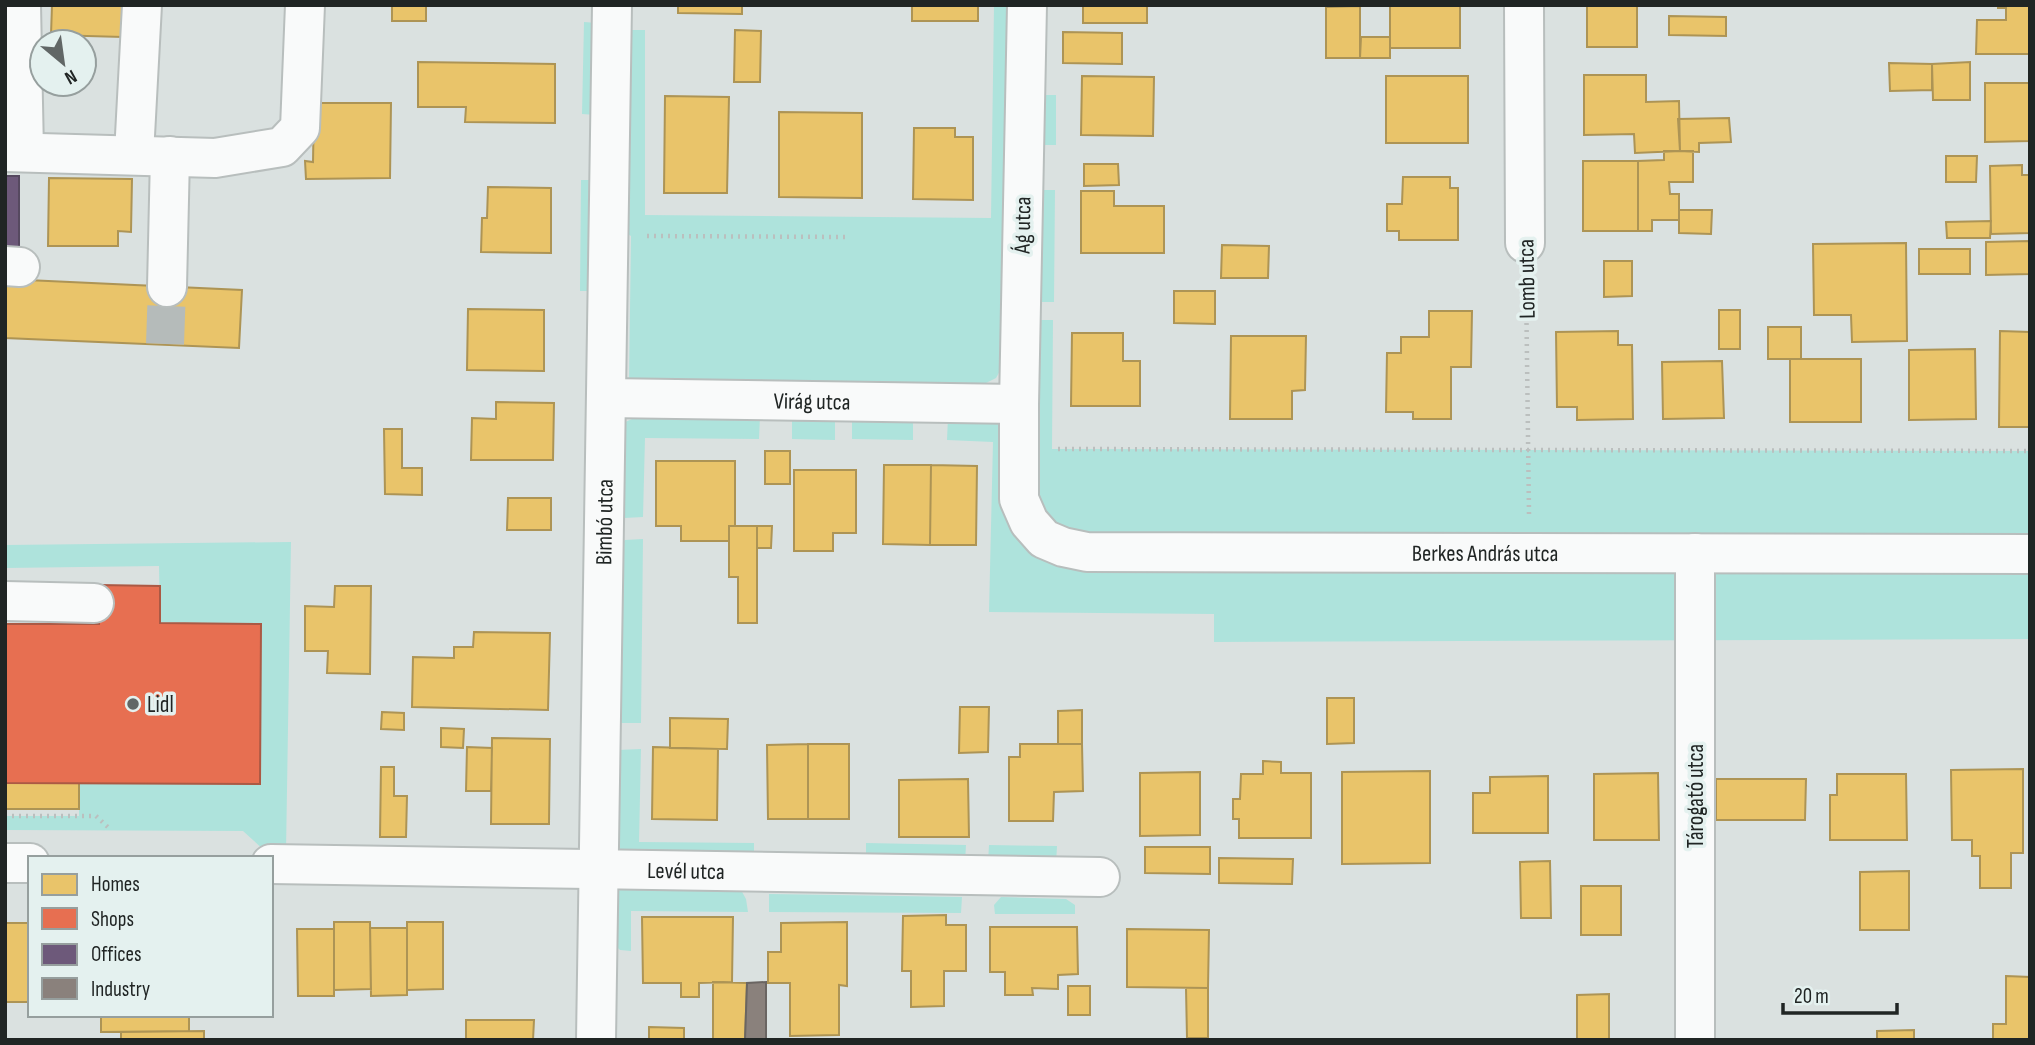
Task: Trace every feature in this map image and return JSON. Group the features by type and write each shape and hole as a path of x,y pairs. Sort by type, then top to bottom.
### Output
{"street":[{"path":"21,5 15,152 215,158 282,147 300,128 305,5"},
{"path":"142,5 152,155 167,287"},
{"name":"Bimbó utca","path":"596,1040 612,5"},
{"name":"Ág utca","path":"1019,445 1027,5"},
{"name":"Lomb utca","path":"1524,5 1525,243"},
{"name":"Virág utca","path":"607,398 1019,404"},
{"name":"Berkes András utca","path":"1019,445 1019,499 1029,522 1044,539 1087,552 2030,554"},
{"name":"Tárogató utca","path":"1695,553 1695,1040"},
{"path":"5,601 94,603"},
{"path":"5,863 28,863"},
{"name":"Levél utca","path":"273,864 1100,877"}],"path":[{"path":"609,236 849,237"},
{"name":"Lomb utca","path":"1525,243 1530,553"},
{"path":"1019,445 1036,450 2030,451"},
{"path":"5,816 96,816 111,830"}],"shaded area":[{"path":"994,5 1016,5 1006,360 996,378 978,387 629,384 631,236 624,232 623,30 645,30 645,215 991,218"},
{"path":"584,22 597,23 596,115 582,114"},
{"path":"1036,95 1056,95 1056,145 1035,145"},
{"path":"581,180 596,180 595,291 580,291"},
{"path":"1035,190 1055,190 1054,302 1034,302"},
{"path":"1034,320 1053,320 1052,449 2030,451 2030,639 1214,642 1214,614 989,612 993,442 947,440 948,417 998,423 1004,431"},
{"path":"641,415 760,416 759,439 645,438 643,517 624,518 617,509 623,423"},
{"path":"792,415 835,416 835,440 792,439"},
{"path":"852,416 913,418 913,440 852,439"},
{"path":"643,539 641,723 614,723 616,550 625,540"},
{"path":"291,542 286,852 266,852 243,831 5,830 5,816 79,816 79,783 259,784 261,624 160,623 159,566 5,568 5,545"},
{"path":"641,749 639,842 754,843 754,861 620,853 615,842 617,750"},
{"path":"866,843 966,845 965,862 866,861"},
{"path":"989,845 1057,846 1056,864 988,862"},
{"path":"622,888 741,890 748,912 631,911 631,951 620,950 611,941 612,898"},
{"path":"769,894 962,897 961,913 769,912"},
{"path":"1001,897 1066,899 1075,905 1075,914 995,914 994,905"}],"building: Homes":[{"path":"52,5 124,5 123,37 98,36 98,28 51,28"},
{"path":"392,5 426,5 426,21 392,21"},
{"path":"678,5 742,5 742,14 678,13"},
{"path":"912,5 978,5 978,21 912,21"},
{"path":"1083,5 1147,5 1147,23 1083,23"},
{"path":"1390,5 1460,5 1460,48 1390,48"},
{"path":"1587,5 1637,5 1637,47 1587,47"},
{"path":"1998,5 2030,5 2030,54 1976,54 1977,20 2006,20 2006,8 1998,8"},
{"path":"1360,6 1360,58 1326,58 1326,7"},
{"path":"1669,16 1726,17 1726,36 1669,35"},
{"path":"735,30 761,31 760,82 734,82"},
{"path":"1063,32 1122,33 1122,64 1063,63"},
{"path":"1361,37 1390,37 1390,58 1360,58"},
{"path":"418,62 555,64 555,123 465,122 466,107 418,107"},
{"path":"1970,62 1970,100 1933,100 1932,64"},
{"path":"1889,63 1932,64 1932,90 1890,91"},
{"path":"1584,75 1646,75 1646,102 1679,101 1680,151 1635,153 1634,134 1584,135"},
{"path":"1082,76 1154,77 1153,136 1081,135"},
{"path":"1386,76 1468,76 1468,143 1386,143"},
{"path":"1985,83 2030,83 2030,141 1985,142"},
{"path":"665,96 729,97 727,193 664,193"},
{"path":"314,103 391,103 390,178 306,179 305,161 313,162"},
{"path":"779,112 862,113 862,198 779,197"},
{"path":"1729,118 1731,142 1699,143 1699,152 1680,151 1678,119"},
{"path":"914,128 955,128 955,137 973,137 973,200 913,199"},
{"path":"1664,151 1693,151 1693,182 1669,182 1670,194 1679,194 1679,220 1652,220 1652,231 1638,231 1638,161 1664,160"},
{"path":"1946,156 1977,156 1976,182 1946,182"},
{"path":"1583,161 1638,161 1638,231 1583,231"},
{"path":"1084,164 1118,164 1119,185 1084,186"},
{"path":"2022,165 2022,175 2030,175 2030,233 1991,234 1990,166"},
{"path":"1403,177 1450,177 1450,188 1458,188 1458,240 1399,240 1399,231 1387,231 1387,204 1402,204"},
{"path":"49,178 132,179 131,232 118,231 118,246 48,246"},
{"path":"488,187 551,188 551,253 481,252 482,218 487,218"},
{"path":"1081,191 1114,191 1114,206 1164,206 1164,253 1081,253"},
{"path":"1679,210 1712,210 1711,234 1679,233"},
{"path":"1991,221 1990,238 1947,238 1946,222"},
{"path":"2030,241 2030,274 1986,275 1986,242"},
{"path":"1906,243 1907,341 1852,342 1851,315 1814,315 1813,244"},
{"path":"1222,245 1269,246 1268,278 1221,278"},
{"path":"1919,249 1970,249 1970,274 1919,274"},
{"path":"1604,261 1632,261 1632,296 1604,297"},
{"path":"5,279 242,290 239,348 5,338"},
{"path":"1174,291 1215,291 1215,324 1174,323"},
{"path":"468,309 544,310 544,371 467,370"},
{"path":"1719,310 1740,310 1740,349 1719,349"},
{"path":"1429,311 1472,311 1471,367 1451,367 1451,419 1413,419 1413,412 1386,412 1387,353 1401,353 1401,337 1429,337"},
{"path":"1768,327 1801,327 1801,359 1768,359"},
{"path":"1618,331 1618,345 1632,345 1633,419 1577,420 1577,407 1557,407 1556,332"},
{"path":"2000,331 2030,332 2030,427 1999,427"},
{"path":"1072,333 1123,333 1123,361 1140,361 1140,406 1071,406"},
{"path":"1231,336 1306,336 1305,390 1292,391 1292,419 1230,419"},
{"path":"1975,349 1976,419 1909,420 1909,350"},
{"path":"1790,359 1861,359 1861,422 1790,422"},
{"path":"1722,361 1724,418 1663,419 1662,362"},
{"path":"496,402 554,403 553,460 471,460 472,418 496,419"},
{"path":"384,429 402,429 402,468 422,468 422,495 385,494"},
{"path":"765,451 790,451 790,484 765,484"},
{"path":"656,461 735,461 735,526 729,526 729,541 681,541 681,526 656,526"},
{"path":"884,465 931,465 930,545 883,544"},
{"path":"931,465 977,466 976,545 930,545"},
{"path":"794,470 856,470 856,533 833,533 833,551 794,551"},
{"path":"508,498 551,498 551,530 507,530"},
{"path":"729,526 757,526 757,623 738,623 738,577 729,577"},
{"path":"757,526 772,526 771,548 757,548"},
{"path":"335,586 371,586 370,674 327,673 328,651 305,651 305,606 334,607"},
{"path":"474,632 550,633 548,710 412,707 413,657 454,658 454,647 473,647"},
{"path":"1327,698 1354,698 1354,743 1327,744"},
{"path":"960,707 989,707 988,752 959,753"},
{"path":"1082,710 1082,744 1058,744 1058,711"},
{"path":"382,712 404,713 404,730 381,729"},
{"path":"670,718 728,719 727,749 670,748"},
{"path":"441,728 464,729 463,748 441,747"},
{"path":"492,738 550,739 549,824 491,824"},
{"path":"808,744 849,744 849,819 808,819"},
{"path":"808,744 808,819 768,819 767,745"},
{"path":"1020,744 1082,744 1083,791 1054,792 1053,821 1009,821 1009,757 1020,757"},
{"path":"467,747 492,748 491,791 466,791"},
{"path":"653,747 718,749 717,820 652,819"},
{"path":"1263,761 1281,762 1281,773 1311,773 1311,838 1239,838 1239,819 1233,819 1233,799 1240,799 1241,774 1263,774"},
{"path":"381,767 394,767 394,796 407,796 406,837 380,837"},
{"path":"2023,769 2023,853 2011,853 2011,888 1980,888 1980,856 1972,856 1972,840 1952,840 1951,770"},
{"path":"1430,771 1430,863 1342,864 1342,772"},
{"path":"1200,772 1200,835 1140,836 1140,773"},
{"path":"1658,773 1659,840 1594,840 1594,774"},
{"path":"1837,774 1906,774 1907,840 1830,840 1830,795 1837,795"},
{"path":"1548,776 1548,833 1473,833 1473,793 1490,793 1490,777"},
{"path":"968,779 969,837 899,837 899,780"},
{"path":"1716,779 1806,779 1805,820 1716,820"},
{"path":"5,783 79,783 79,809 5,809"},
{"path":"1145,847 1210,847 1210,874 1145,873"},
{"path":"1219,858 1293,859 1292,884 1219,883"},
{"path":"1550,861 1551,918 1521,918 1520,862"},
{"path":"1909,871 1909,930 1860,930 1860,872"},
{"path":"1581,886 1621,886 1621,935 1581,935"},
{"path":"946,915 946,925 966,925 966,971 944,971 944,1006 911,1007 911,971 902,971 903,916"},
{"path":"642,917 733,917 732,982 699,983 699,997 681,997 681,983 643,983"},
{"path":"334,922 370,922 371,989 334,990"},
{"path":"407,922 443,922 443,989 407,990"},
{"path":"847,922 847,986 839,985 839,1035 790,1036 790,983 768,983 768,952 781,952 781,923"},
{"path":"5,923 28,923 28,1002 5,1002"},
{"path":"990,927 1077,927 1078,974 1058,975 1058,989 1032,988 1033,995 1005,995 1005,972 990,972"},
{"path":"370,928 407,928 407,995 371,996"},
{"path":"297,929 334,929 334,996 298,996"},
{"path":"1127,929 1209,930 1208,988 1127,987"},
{"path":"2006,976 2030,977 2030,1040 1993,1040 1993,1024 2006,1024"},
{"path":"713,982 747,983 745,1040 713,1040"},
{"path":"1068,986 1090,986 1090,1015 1068,1015"},
{"path":"1186,988 1208,988 1208,1038 1187,1038"},
{"path":"1609,994 1609,1040 1577,1040 1577,995"},
{"path":"101,1017 189,1017 189,1031 101,1032"},
{"path":"466,1020 534,1020 533,1040 466,1040"},
{"path":"649,1027 684,1028 684,1040 649,1040"},
{"path":"1914,1030 1914,1040 1877,1040 1877,1031"},
{"path":"204,1031 204,1040 121,1040 121,1032"}],"building: Shops":[{"name":"Lidl","path":"99,585 160,586 160,623 261,624 260,784 5,783 5,624 99,624"}],"building: Offices":[{"path":"5,176 19,176 19,259 5,259"}],"building: Industry":[{"path":"766,982 766,1040 745,1040 747,983"}],"tunnel":[{"path":"165,344 167,287"}],"place":[{"name":"Lidl","path":"133,704"}]}
